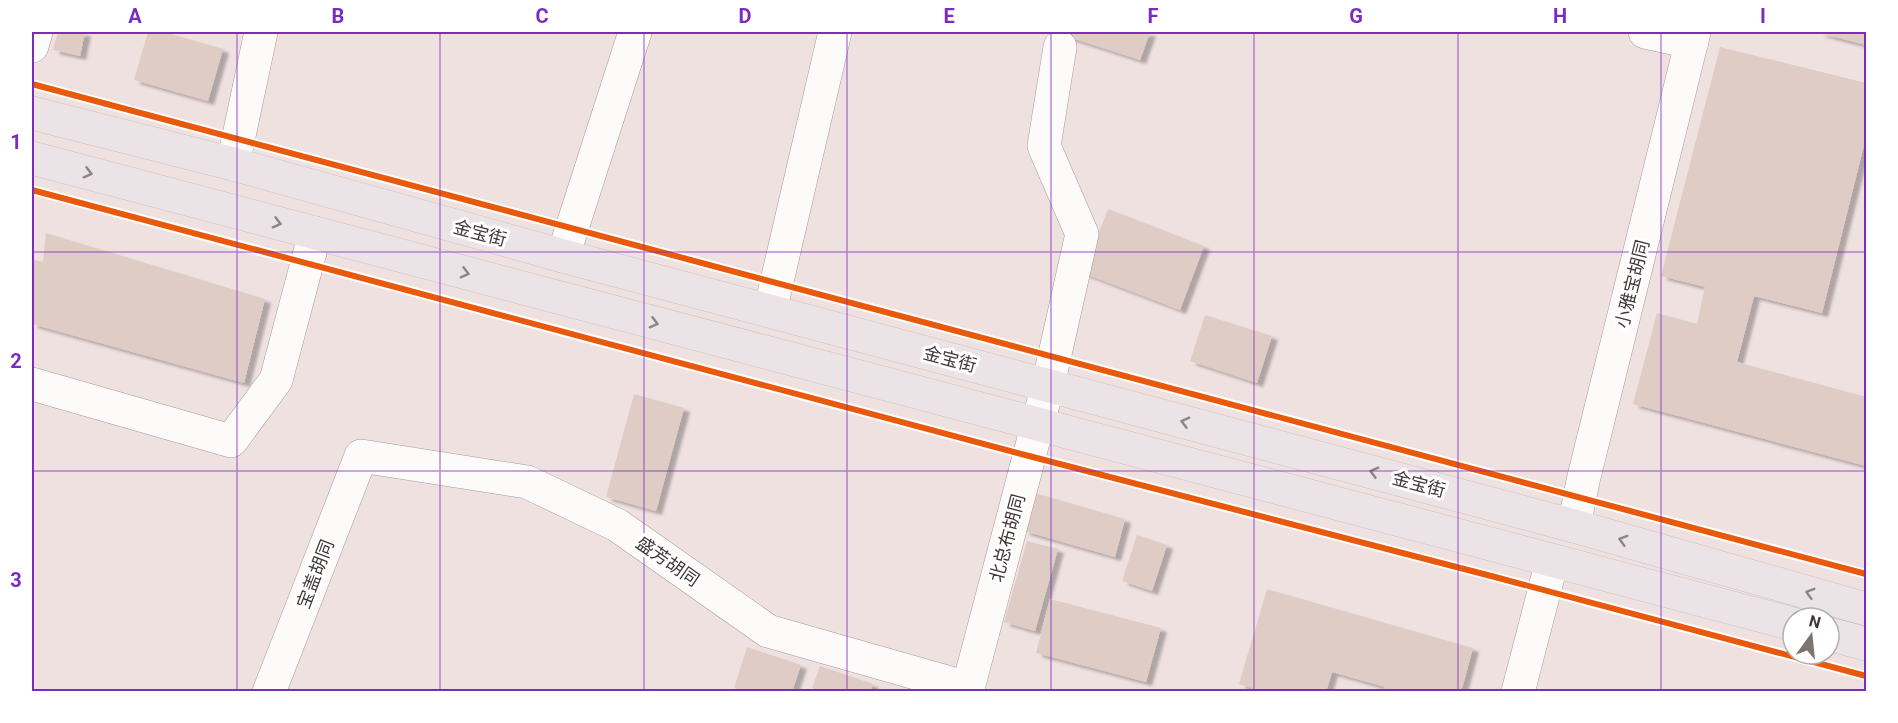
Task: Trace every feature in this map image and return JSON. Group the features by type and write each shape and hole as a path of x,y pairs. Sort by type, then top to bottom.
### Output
{"main road":[{"name":"金宝街","path":"32,113 233,164 563,256 1574,526 1866,609"},
{"path":"32,158 1781,621"},
{"path":"1841,637 1866,644"}],"street":[{"path":"32,45 36,32"},
{"path":"233,164 261,32"},
{"path":"563,256 635,32"},
{"path":"770,311 835,32"},
{"name":"小雅宝胡同","path":"1574,526 1583,481 1693,37 1645,32"},
{"name":"北总布胡同","path":"967,689 1048,385 1082,234 1044,146 1060,46"},
{"path":"32,384 231,441 276,380 315,233"},
{"name":"盛芳胡同","path":"361,456 527,482 617,525 768,632 967,689"},
{"name":"宝盖胡同","path":"269,692 361,456"},
{"path":"1518,692 1552,561"}],"building":[{"path":"58,32 85,32 80,56 53,50"},
{"path":"148,32 164,32 223,49 208,101 134,80"},
{"path":"1053,32 1150,32 1140,60"},
{"path":"1816,32 1866,32 1866,45"},
{"path":"1720,47 1866,83 1866,137 1822,313 1754,296 1737,362 1866,397 1866,466 1633,404 1657,313 1697,324 1705,287 1661,276"},
{"path":"1108,209 1204,246 1180,310 1083,273"},
{"path":"46,233 265,299 244,383 32,324 32,259 43,262"},
{"path":"1205,315 1272,336 1257,383 1190,361"},
{"path":"634,394 684,408 656,511 606,497"},
{"path":"1035,493 1125,519 1115,557 1024,531"},
{"path":"1137,535 1167,545 1152,591 1122,581"},
{"path":"1027,541 1058,549 1035,631 1004,622"},
{"path":"1267,589 1473,648 1461,692 1383,692 1385,687 1332,672 1326,692 1264,692 1239,684"},
{"path":"1050,599 1161,628 1146,682 1036,653"},
{"path":"747,647 801,665 792,692 745,692 734,688"},
{"path":"820,666 873,684 870,692 821,692 812,688"}],"cycle path":[{"path":"32,84 1866,574"},
{"path":"32,190 1866,676"}]}
